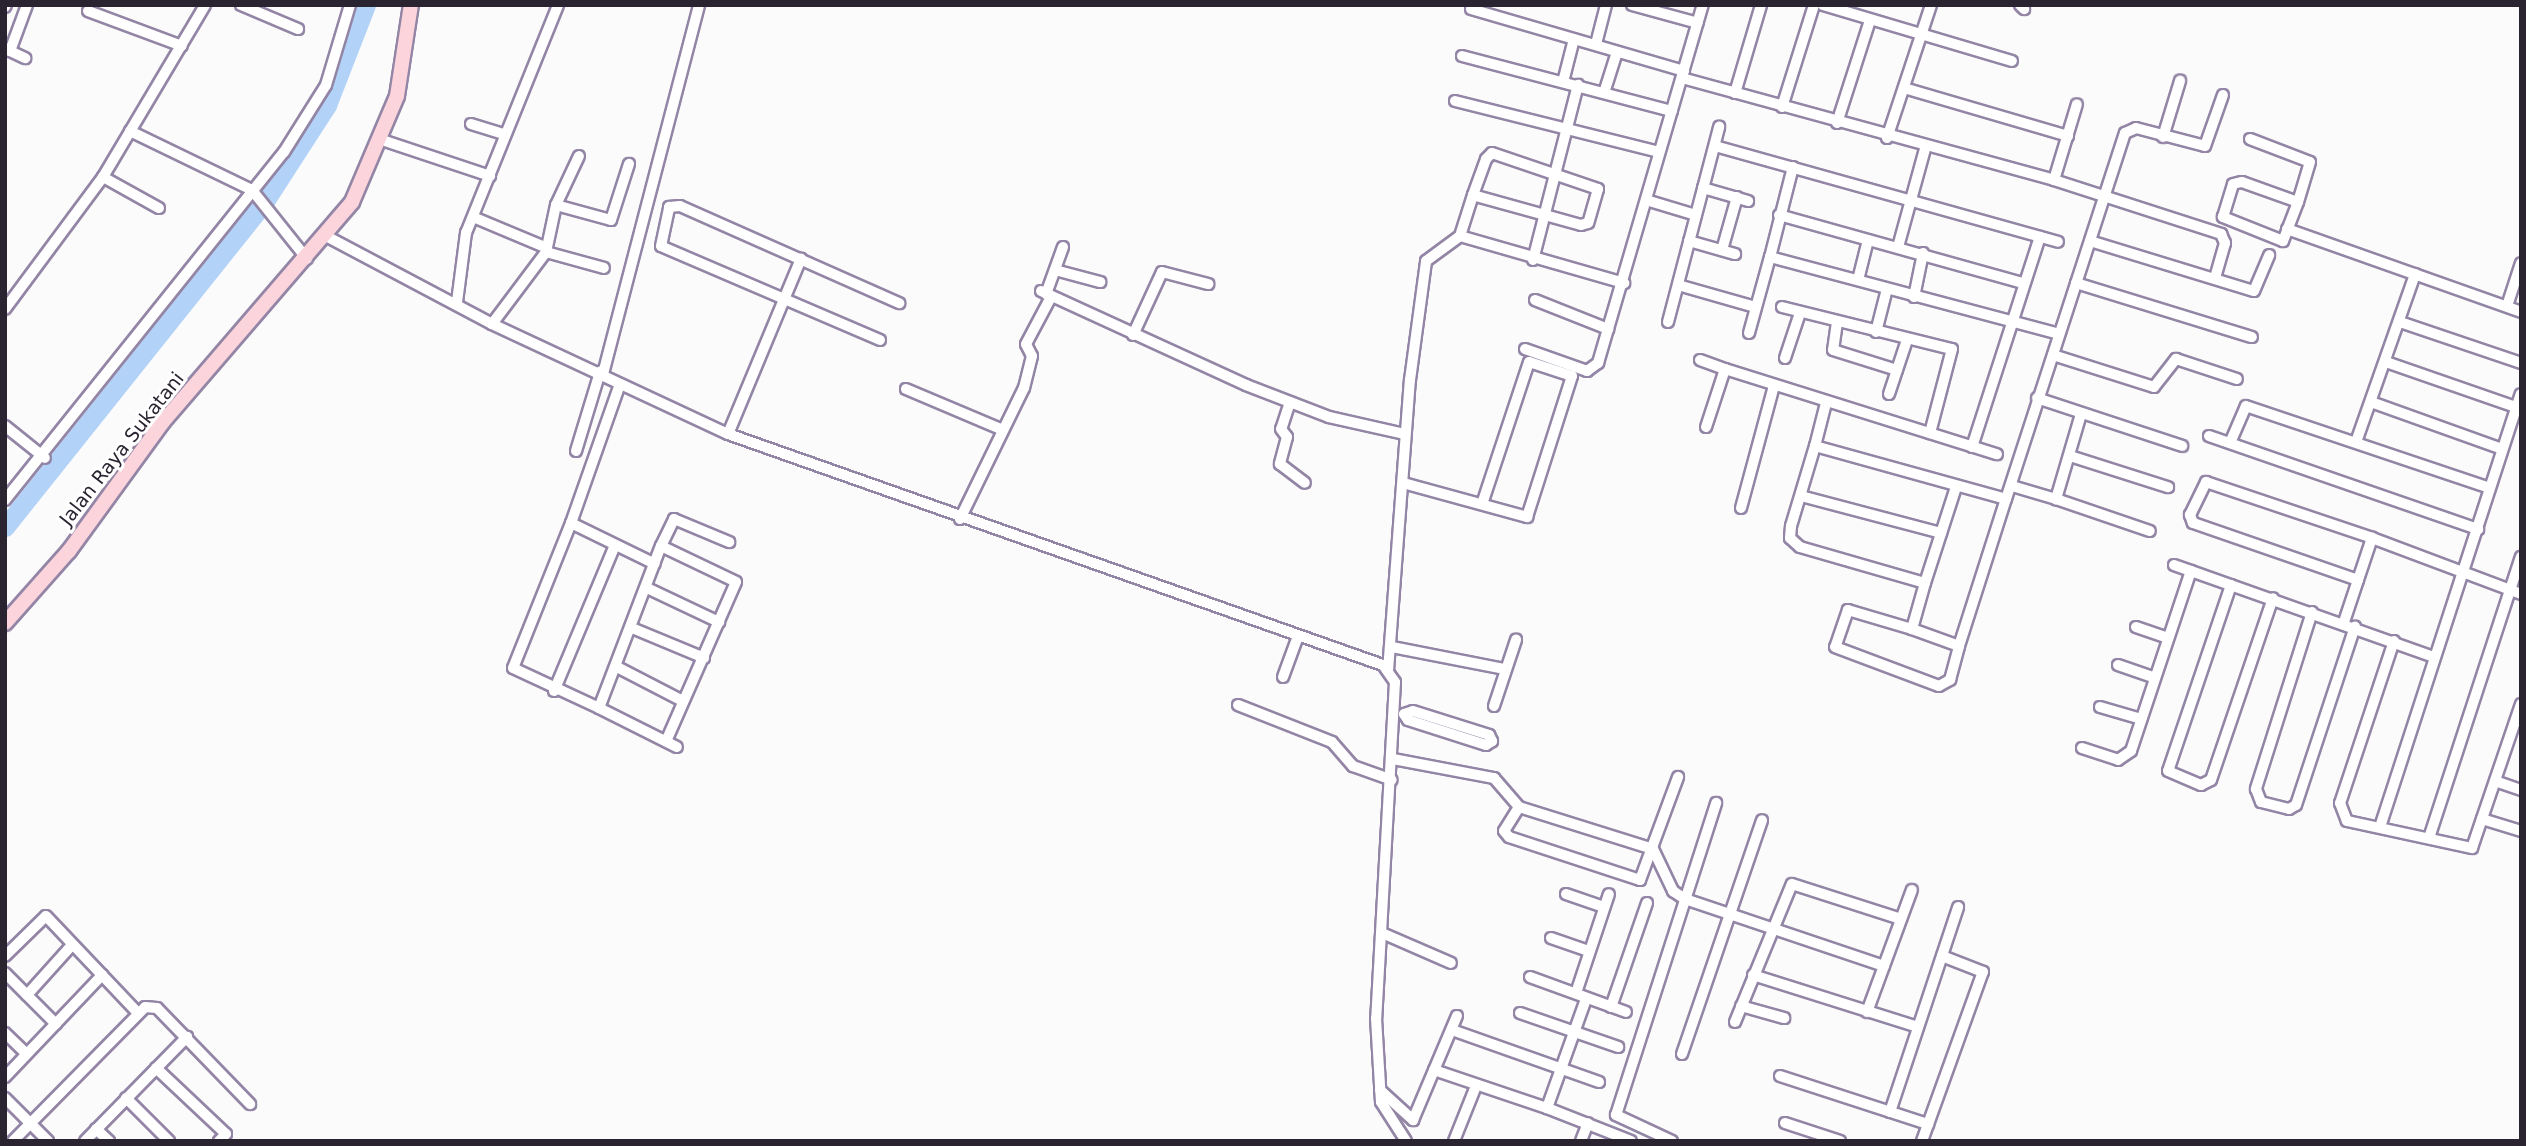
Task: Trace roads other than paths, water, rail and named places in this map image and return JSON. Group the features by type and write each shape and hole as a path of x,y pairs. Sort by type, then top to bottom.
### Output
{"main road":[{"name":"Jalan Raya Sukatani","path":"5,623 69,551 162,423 307,260 352,202 382,140 402,77 410,5"}],"street":[{"path":"26,58 8,50 27,5"},
{"path":"5,309 103,177 205,5"},
{"path":"241,5 298,29"},
{"path":"5,500 46,458 256,193 326,85 350,5"},
{"path":"457,302 473,217 503,134 558,5"},
{"path":"576,450 601,373 698,5"},
{"path":"1596,44 1606,5"},
{"path":"1632,5 1698,23"},
{"path":"1525,349 1587,371 1598,363 1624,284 1659,152 1703,5"},
{"path":"1735,93 1761,5"},
{"path":"1782,107 1814,5"},
{"path":"1823,5 2012,61"},
{"path":"1888,138 1931,5"},
{"path":"1471,9 1596,44 1735,93 1925,149 2054,180 2221,234 2215,279"},
{"path":"88,11 182,46"},
{"path":"1837,123 1870,20"},
{"path":"1563,82 1574,39"},
{"path":"1604,93 1617,51"},
{"path":"1462,56 1672,111"},
{"path":"2163,137 2180,80"},
{"path":"1533,260 1578,85"},
{"path":"1904,88 2068,136"},
{"path":"1959,646 1848,610 1835,647 1939,686 1950,680 2037,398 2125,133 2136,128 2205,146 2223,95"},
{"path":"1455,101 1569,125 1659,152"},
{"path":"2054,180 2077,104"},
{"path":"471,124 503,134"},
{"path":"1668,322 1719,127"},
{"path":"130,131 256,193 284,223 307,260"},
{"path":"2250,139 2310,162 2298,202 2283,241 2228,222 2223,211 2233,184 2298,202"},
{"path":"382,140 490,176"},
{"path":"1715,146 2058,242"},
{"path":"1898,247 1925,149"},
{"path":"1388,671 1392,647 1405,434 1426,261 1460,236 1474,195 1492,153 1594,184 1598,197 1588,223 1545,218 1474,195"},
{"path":"492,324 547,250 556,205 579,156"},
{"path":"556,205 611,220 629,164"},
{"path":"1749,332 1793,167"},
{"path":"103,177 159,208"},
{"path":"1703,188 1743,199 1722,250"},
{"path":"1646,200 1696,215"},
{"path":"880,340 661,246 670,207 677,205 899,303"},
{"path":"1779,215 2023,283"},
{"path":"473,217 547,250 604,268"},
{"path":"2287,229 2521,312"},
{"path":"326,236 457,302 492,324 728,433 960,519 1298,636 1388,671 1395,682 1399,713 1392,759 1376,1018 1380,1090 1406,1141"},
{"path":"1460,236 1533,260 1624,284"},
{"path":"1972,447 2040,237"},
{"path":"1858,280 1868,240"},
{"path":"1689,241 1735,254"},
{"path":"2090,241 2267,296"},
{"path":"960,519 1031,368 1026,344 1063,247"},
{"path":"1914,297 1923,253"},
{"path":"2254,291 2269,255"},
{"path":"1770,257 2059,334"},
{"path":"728,433 801,260"},
{"path":"2507,306 2521,263"},
{"path":"1055,270 1100,282"},
{"path":"1133,335 1162,272 1208,284"},
{"path":"2356,442 2415,274"},
{"path":"2076,283 2252,337"},
{"path":"1678,285 1755,307"},
{"path":"1876,332 1887,289"},
{"path":"1046,294 1133,335 1290,402 1405,434"},
{"path":"1535,300 1608,329"},
{"path":"1782,307 1954,353 1930,433"},
{"path":"1785,358 1800,313"},
{"path":"1837,322 1833,350 1897,370"},
{"path":"2400,322 2521,363"},
{"path":"1889,394 1907,340"},
{"path":"2053,355 2154,387 2176,359 2236,379"},
{"path":"1700,360 1826,403 1997,454"},
{"path":"1403,483 1483,501 1527,517 1572,376 1529,362 1483,501"},
{"path":"2386,362 2516,407"},
{"path":"1706,427 1725,369"},
{"path":"620,384 571,523 513,668 554,691 599,708 667,739 677,747"},
{"path":"1741,508 1774,386"},
{"path":"906,389 1003,430"},
{"path":"2380,827 2521,394"},
{"path":"2037,398 2182,446"},
{"path":"1290,402 1281,429 1287,437 1280,464 1305,483"},
{"path":"2371,402 2502,449"},
{"path":"1826,403 1790,538 1800,547 1925,583"},
{"path":"2230,443 2246,406 2490,488"},
{"path":"2056,499 2081,414"},
{"path":"5,426 46,458"},
{"path":"2209,436 2478,529"},
{"path":"1815,446 2006,499"},
{"path":"2070,456 2168,487"},
{"path":"2358,580 2193,523 2190,515 2206,482 2372,538 2516,592"},
{"path":"1912,629 1956,486"},
{"path":"2012,486 2150,531"},
{"path":"1801,496 1941,533"},
{"path":"599,708 632,628 661,546 674,519 729,542"},
{"path":"571,523 655,564"},
{"path":"2312,612 2256,789 2261,803 2288,810 2296,805 2372,538"},
{"path":"554,691 615,545"},
{"path":"661,546 736,582 667,739"},
{"path":"2429,838 2516,592 2521,557"},
{"path":"2174,565 2434,657"},
{"path":"2082,747 2127,758 2191,571"},
{"path":"2231,585 2168,771 2201,785 2211,780 2273,598"},
{"path":"647,588 719,622"},
{"path":"2137,627 2168,638"},
{"path":"632,628 704,658"},
{"path":"1283,677 1298,636"},
{"path":"1494,706 1504,669 1516,640"},
{"path":"2394,641 2340,803 2347,821 2472,848 2521,704"},
{"path":"1392,647 1504,669"},
{"path":"2118,665 2155,678"},
{"path":"617,667 683,701"},
{"path":"1238,705 1332,742 1353,766 1392,780"},
{"path":"2100,707 2141,719"},
{"path":"1399,713 1438,719 1492,741 1486,745 1399,713"},
{"path":"2508,742 2521,747"},
{"path":"1392,759 1494,778 1519,807 1653,849 1673,891 1685,899 1884,966"},
{"path":"1519,807 1504,831 1509,837 1632,878 1646,876 1678,777"},
{"path":"2495,781 2521,790"},
{"path":"1672,1141 1616,1115 1716,803"},
{"path":"2482,819 2521,831"},
{"path":"1682,1054 1762,820"},
{"path":"1735,1022 1771,928 1796,883 1901,919"},
{"path":"1867,1012 1912,891"},
{"path":"1566,894 1604,907"},
{"path":"1547,1108 1576,1030 1588,951 1609,894"},
{"path":"1611,1007 1647,903"},
{"path":"1890,1112 1958,907"},
{"path":"5,956 46,916 138,1013"},
{"path":"1382,933 1451,964"},
{"path":"1551,938 1588,951"},
{"path":"27,995 72,945"},
{"path":"1922,1141 1983,972 1942,956"},
{"path":"5,973 56,1024"},
{"path":"5,1077 102,975"},
{"path":"1753,975 1918,1027"},
{"path":"1530,977 1626,1013"},
{"path":"1741,1006 1784,1018"},
{"path":"13,1141 138,1013 158,1008 250,1104"},
{"path":"1520,1013 1576,1030 1618,1047"},
{"path":"1380,1090 1413,1120 1457,1016"},
{"path":"1452,1030 1599,1082"},
{"path":"5,1033 27,1054"},
{"path":"85,1141 187,1037"},
{"path":"156,1068 226,1134 219,1141"},
{"path":"1434,1070 1547,1108 1629,1140"},
{"path":"1780,1076 1928,1124"},
{"path":"1454,1141 1476,1086"},
{"path":"5,1098 48,1141"},
{"path":"126,1098 169,1141"},
{"path":"1581,1141 1588,1123"},
{"path":"1785,1123 1840,1141"},
{"path":"96,1129 109,1141"}],"waterway":[{"path":"5,527 265,201 327,105 366,5"}]}
